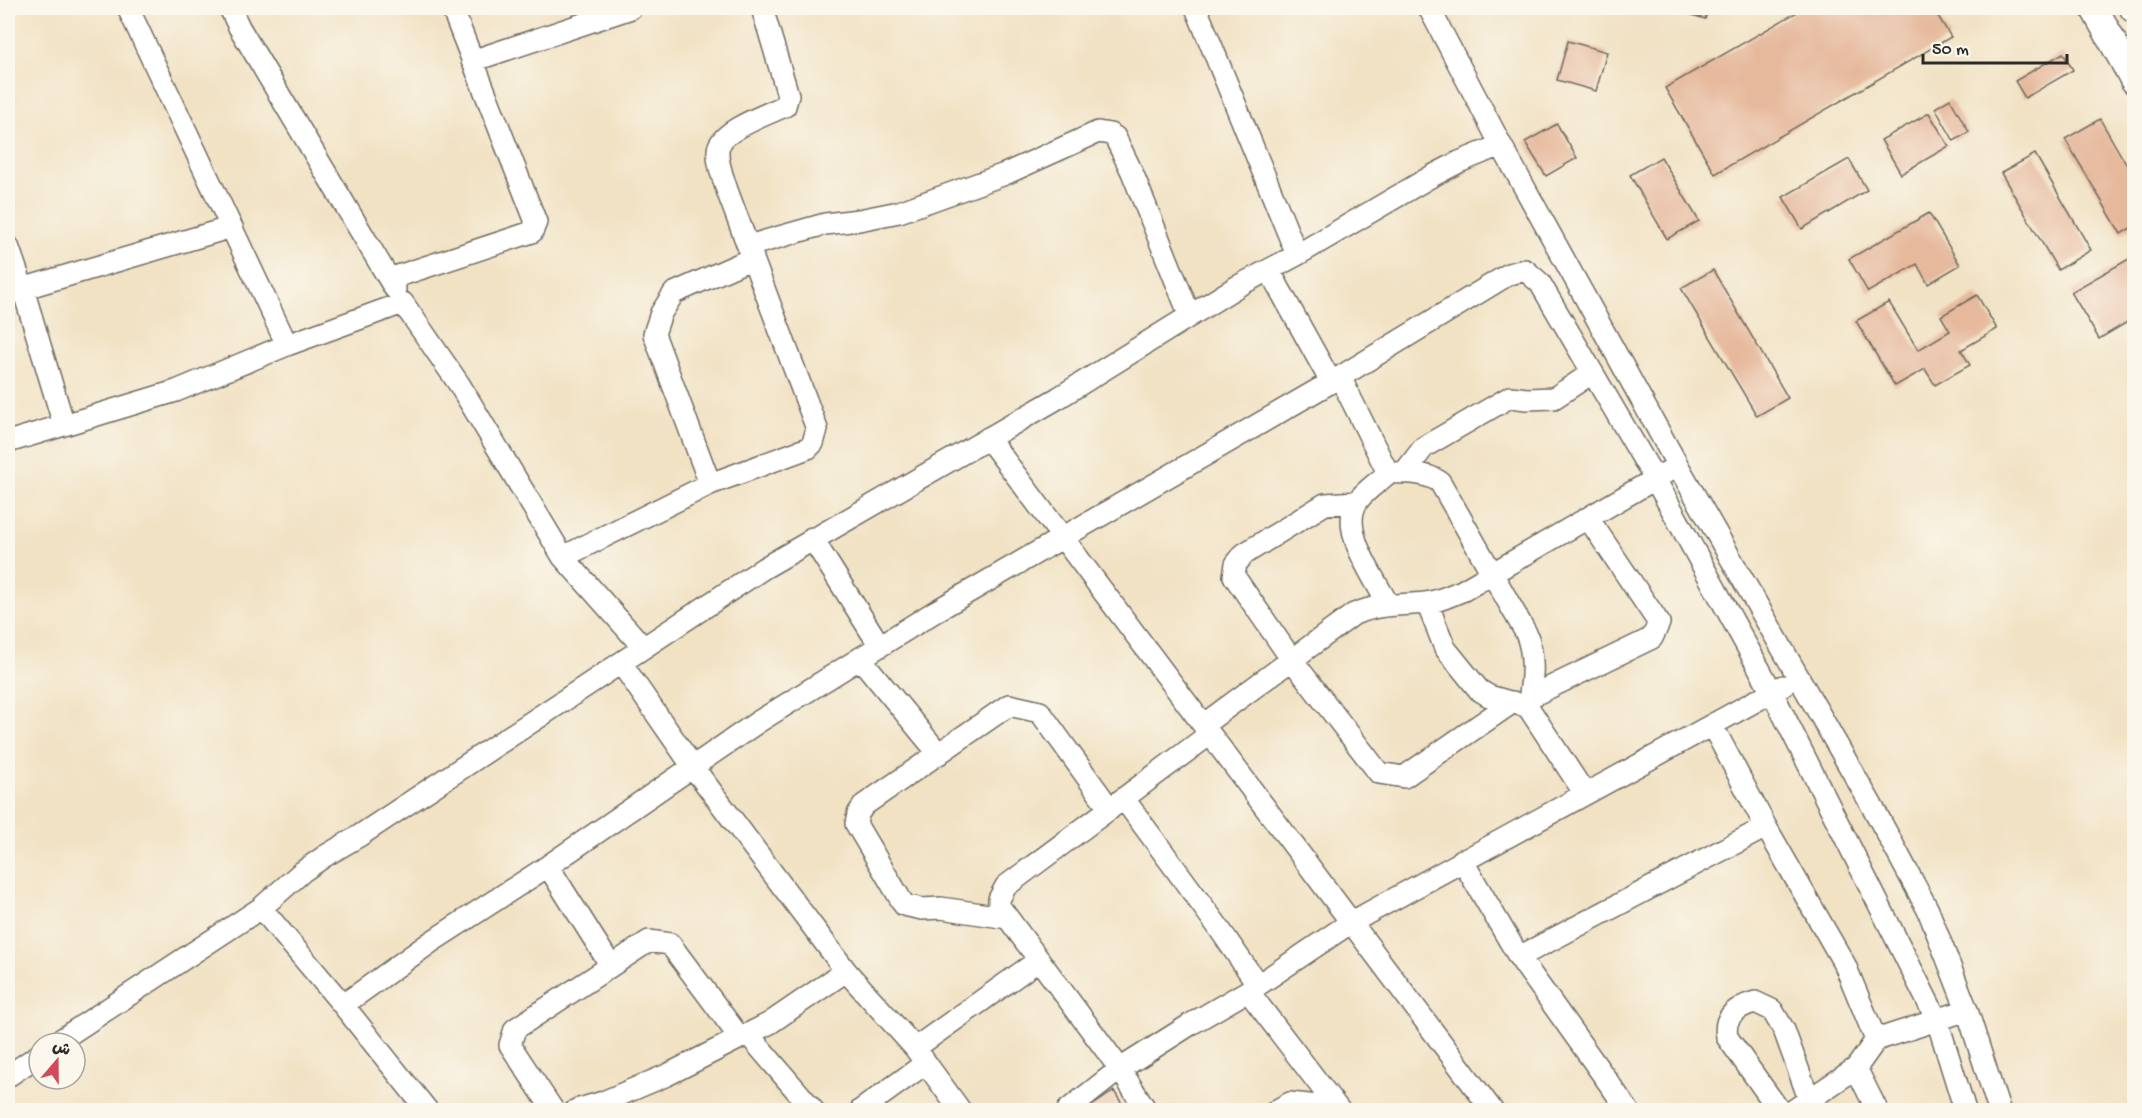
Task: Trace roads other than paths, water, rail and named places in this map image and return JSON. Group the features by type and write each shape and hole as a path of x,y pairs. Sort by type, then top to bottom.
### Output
{"main road":[{"path":"2094,8 2134,80"}],"street":[{"path":"128,8 287,345"},
{"path":"230,8 239,27 403,303 459,384 563,557 643,647"},
{"path":"389,279 532,232 535,228 536,222 452,8"},
{"path":"472,61 632,8"},
{"path":"563,557 710,484 808,448 816,437 817,429 728,192 717,153 718,145 731,131 785,105 788,101 762,8"},
{"path":"1196,8 1297,255"},
{"path":"1429,8 1501,146 1678,466 1799,677 1928,910 1967,1010 1999,1110"},
{"path":"710,484 654,334 661,313 674,293 750,252 825,224 899,212 1005,174 1098,132 1104,132 1115,137 1132,172 1190,316"},
{"path":"74,1031 261,908 325,856 359,836 704,606 812,538 1058,398 1238,286 1297,255 1431,176 1459,162 1501,146"},
{"path":"15,291 232,227"},
{"path":"8,246 15,291 64,425"},
{"path":"1269,270 1335,379 1396,473"},
{"path":"343,1005 431,942 548,866 758,722 860,658 1509,274 1525,270 1540,283 1655,479 1772,692 1937,1020 1965,1110"},
{"path":"8,442 176,391 287,345 403,303"},
{"path":"1588,518 1659,624 1652,638 1523,702 1404,777 1379,772 1292,660 1234,576 1236,564 1244,554 1325,504 1357,502 1396,473 1424,447 1510,397 1554,398 1592,374"},
{"path":"988,438 1492,1110"},
{"path":"1146,1110 1120,1070 999,906 999,899 1006,886 1117,804 1292,660 1354,615 1388,604 1427,603 1462,591 1678,466"},
{"path":"1396,473 1430,476 1440,482 1526,633 1531,644 1532,685 1523,702"},
{"path":"1357,502 1351,520 1358,549 1388,604"},
{"path":"812,538 880,646"},
{"path":"1427,603 1445,648 1479,690 1489,696 1523,702 1585,794"},
{"path":"860,658 939,754"},
{"path":"621,663 693,767 846,971 920,1055 960,1110"},
{"path":"1068,1110 1120,1070 1253,988 1350,923 1799,677"},
{"path":"1008,918 904,905 856,824 858,814 864,805 1009,705 1040,712 1216,924 1253,988 1338,1109"},
{"path":"1712,725 1845,965 1876,1040"},
{"path":"1519,957 1766,826"},
{"path":"1462,860 1519,957 1628,1110"},
{"path":"548,866 611,966"},
{"path":"261,908 427,1110"},
{"path":"553,1110 510,1045 515,1029 649,941 670,944 744,1036 813,1110"},
{"path":"861,1110 920,1055 1039,960"},
{"path":"576,1110 603,1102 667,1075 770,1023 846,971"},
{"path":"1779,1110 1727,1037 1725,1028 1730,1016 1742,1005 1755,1002 1772,1010 1784,1030 1801,1105 1856,1068 1876,1040 1967,1010"},
{"path":"8,1076 27,1063"},
{"path":"1856,1068 1876,1110"},
{"path":"1277,1110 1290,1103 1338,1109"}]}
